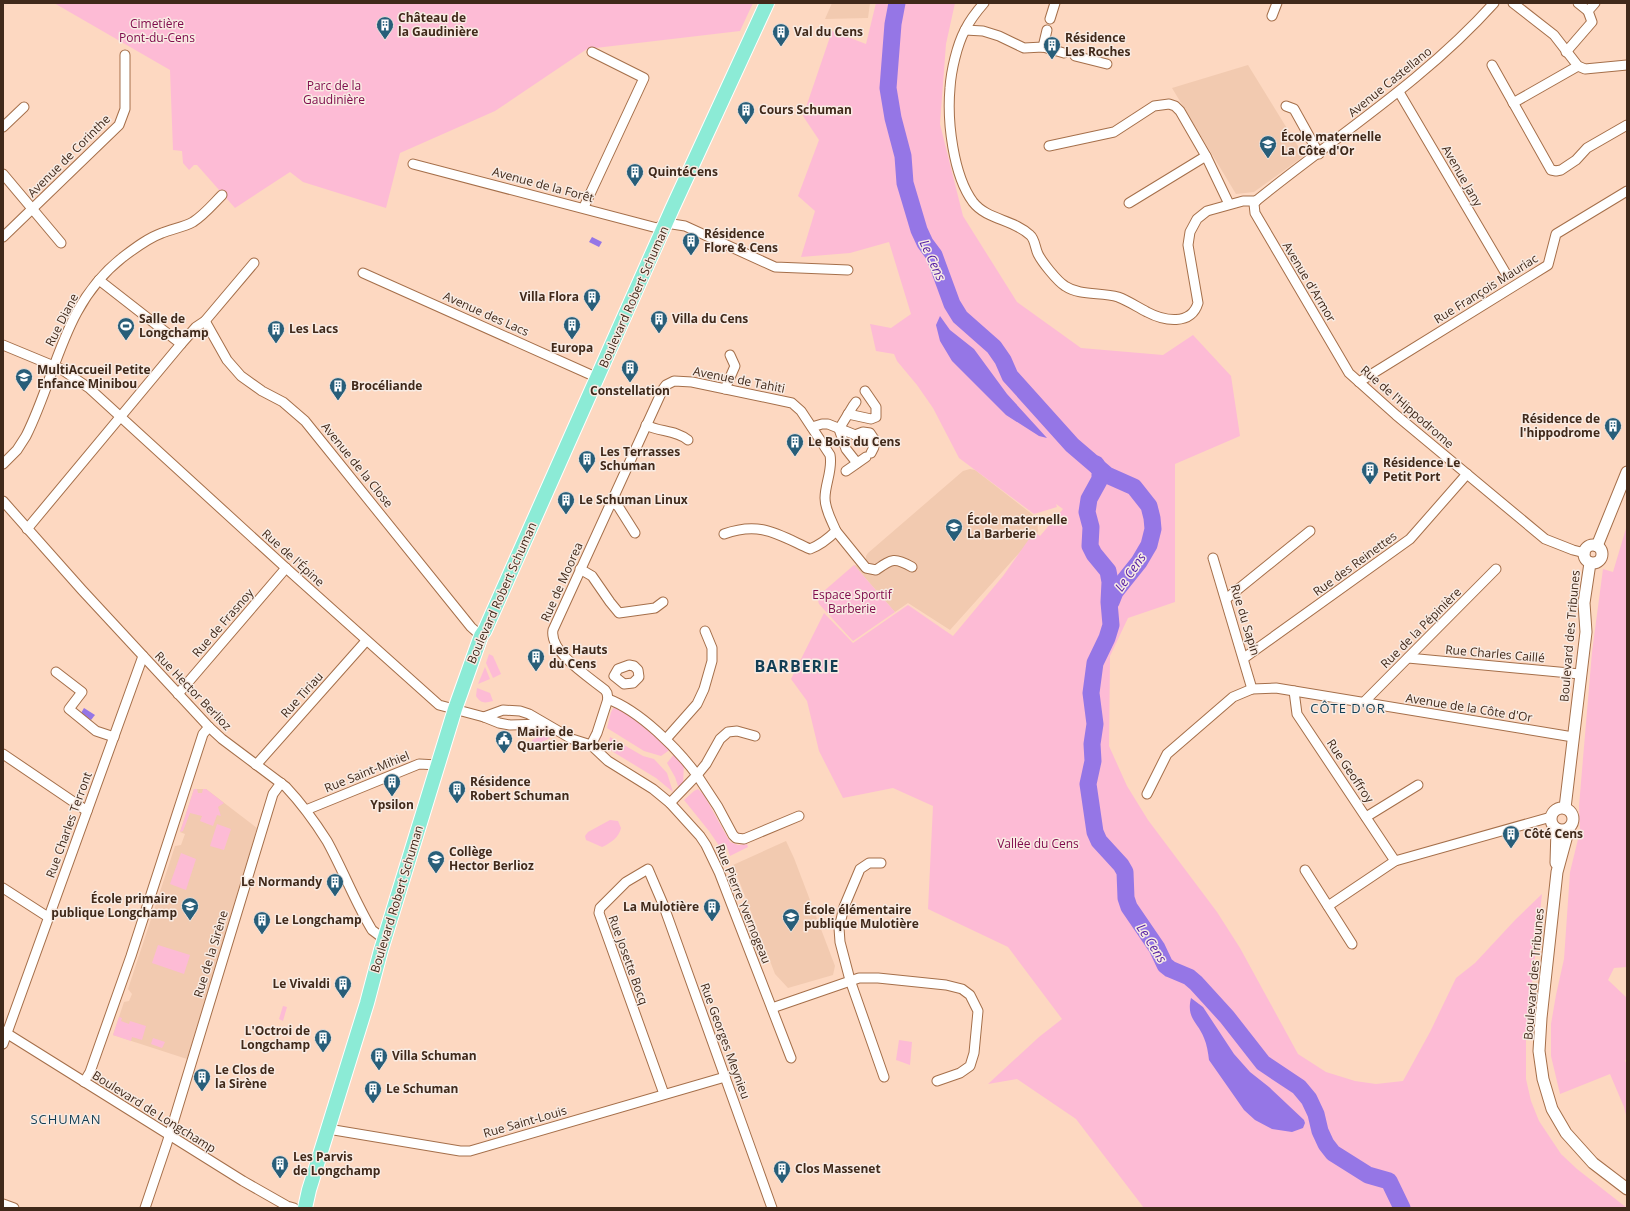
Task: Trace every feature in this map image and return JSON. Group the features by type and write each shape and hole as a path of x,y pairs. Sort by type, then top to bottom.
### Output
{"main road":[{"name":"Boulevard Robert Schuman","path":"305,1208 367,1003 384,939 455,709 481,636 486,630 666,223 767,3"}],"street":[{"path":"984,3 965,30 955,59 950,87 953,146 960,176 973,201 983,212 1021,228 1031,236 1039,256 1064,286 1076,291 1117,297 1161,318 1182,319 1190,317 1197,308 1198,303 1188,244 1190,232 1197,219 1207,211 1229,204 1243,201 1256,201"},
{"path":"1050,19 1055,3"},
{"path":"1272,16 1277,3"},
{"name":"Avenue Castellano","path":"1256,201 1425,71 1468,31 1494,3"},
{"path":"1513,3 1554,35 1578,66 1585,69 1627,65"},
{"path":"1566,52 1592,22 1588,11 1578,3"},
{"path":"1588,11 1595,3"},
{"path":"965,30 983,31 999,36 1024,48 1043,47 1064,53"},
{"path":"1043,47 1047,30"},
{"path":"584,207 644,78 592,52"},
{"name":"Avenue de Corinthe","path":"3,237 119,126 125,109 125,55"},
{"path":"1075,56 1107,64"},
{"path":"1492,66 1551,170 1556,171 1576,160 1587,148 1627,125"},
{"path":"1513,103 1578,66"},
{"name":"Avenue Jany","path":"1399,92 1505,272"},
{"path":"1049,146 1114,132 1154,106 1169,104 1175,106 1180,111 1206,156 1229,204"},
{"path":"3,127 24,107"},
{"path":"1290,108 1319,154"},
{"path":"1130,203 1206,156"},
{"name":"Avenue de la Forêt","path":"413,164 584,207 657,228 666,223 685,226 776,267 848,270"},
{"path":"3,174 61,243"},
{"name":"Rue François Mauriac","path":"1359,382 1548,265 1556,234 1627,191"},
{"name":"Rue Diane","path":"3,464 17,450 26,436 71,322 99,280 124,256 148,240 160,233 195,221 222,194"},
{"name":"Avenue d'Armor","path":"1256,201 1254,204 1255,213 1349,373"},
{"path":"27,529 181,344 196,327 205,321 254,263"},
{"name":"Avenue des Lacs","path":"363,273 598,378"},
{"path":"99,280 181,344"},
{"name":"Avenue de la Close","path":"205,321 233,368 253,385 283,402 305,421 471,627 481,636"},
{"name":"Rue de l'Épine","path":"3,345 61,369 89,388 366,641 439,704 455,709"},
{"path":"726,389 735,366 730,355"},
{"name":"Rue de l'Hippodrome","path":"1349,373 1545,539 1573,550 1588,558"},
{"name":"Avenue de Tahiti","path":"646,425 663,389 669,383 674,381 692,382 792,403 801,411 828,450 831,459 825,500 836,531 866,568 876,570 890,560 899,560 912,567"},
{"path":"848,414 871,419 876,417 876,407 865,391"},
{"path":"856,402 839,430 846,450 856,463"},
{"path":"812,427 822,424 868,440 870,451 846,471"},
{"path":"646,425 659,430 679,434 688,440"},
{"name":"Rue de Moorea","path":"646,425 554,627 553,637 556,647 606,694 677,749 697,775 718,807 732,835 736,838 744,839 799,816"},
{"path":"1588,558 1596,563 1602,556 1601,551 1597,546 1627,472"},
{"name":"Rue des Reinettes","path":"1244,658 1410,539 1467,474"},
{"name":"Rue Hector Berlioz","path":"3,501 142,656 209,728 286,787 306,810 327,842 372,930 384,939"},
{"path":"611,502 618,506 635,533"},
{"path":"724,534 738,529 770,530 810,549 818,545 836,531"},
{"path":"1226,599 1310,531"},
{"name":"Rue du Sapin","path":"1213,558 1252,689"},
{"name":"Boulevard des Tribunes","path":"1565,808 1586,632 1584,603 1588,558"},
{"name":"Rue de Frasnoy","path":"178,694 286,568"},
{"path":"580,569 592,576 619,613 655,608 663,602"},
{"name":"Rue de la Pépinière","path":"1363,703 1496,569"},
{"path":"666,739 697,704 704,689 712,661 712,648 705,631"},
{"name":"Rue Tiriau","path":"256,765 366,641"},
{"name":"Rue Charles Terront","path":"3,1044 5,1032 88,811 142,656"},
{"name":"Rue Charles Caillé","path":"1408,658 1580,674"},
{"path":"56,672 82,692 69,709 96,731 114,737"},
{"path":"591,745 597,733 606,694 618,680"},
{"name":"Avenue de la Côte d'Or","path":"1147,794 1167,754 1233,697 1252,689 1276,688 1573,737"},
{"name":"Rue Geoffroy","path":"1294,691 1297,714 1396,861"},
{"name":"Rue Pierre Yvernogeau","path":"455,709 510,725 544,724"},
{"name":"Rue Pierre Yvernogeau","path":"484,717 504,710 514,710 529,714 572,739 591,745 608,761 649,786 670,803 700,836 711,855 772,1008 790,1058"},
{"path":"84,1082 90,1072 131,956 203,734 209,728"},
{"path":"670,803 706,764 720,739 728,732 737,731 755,736"},
{"path":"3,754 88,811"},
{"name":"Rue Saint-Mihiel","path":"306,810 419,764 438,765"},
{"name":"Rue de la Sirène","path":"145,1208 169,1135 273,794 281,783"},
{"path":"1366,817 1418,785"},
{"path":"1565,808 1569,810 1573,817 1572,824 1565,830 1557,829 1551,822 1551,817 1556,809 1565,808"},
{"path":"1328,906 1396,861 1551,817"},
{"name":"Boulevard des Tribunes","path":"1569,828 1557,872 1541,1018 1540,1051 1543,1079 1552,1109 1566,1133 1593,1163 1627,1189"},
{"name":"Boulevard des Tribunes","path":"1557,829 1557,872"},
{"path":"881,863 869,863 860,869 840,921 840,942 850,980 884,1077"},
{"name":"Rue Josette Bocq","path":"655,883 648,869 641,872 626,882 600,908 599,913 664,1094"},
{"path":"1305,870 1352,944"},
{"name":"Rue Georges Meynieu","path":"655,883 772,1208"},
{"path":"3,888 48,917"},
{"path":"772,1008 859,978 878,978 946,985 962,989 970,995 978,1011 974,1053 970,1066 960,1073 937,1081"},
{"name":"Boulevard de Longchamp","path":"5,1032 266,1195 294,1208"},
{"name":"Rue Saint-Louis","path":"328,1129 460,1151 470,1150 725,1077"},
{"path":"3,1204 14,1208"}],"shaded area":[{"path":"832,3 870,3 868,18 825,19"},
{"path":"1248,65 1304,156 1254,192 1236,194 1172,88"},
{"path":"592,237 602,242 599,247 589,242"},
{"path":"940,316 950,330 974,349 1007,394 1047,438 1039,436 1006,415 952,361 940,341 936,325"},
{"name":"École maternelle La Barberie","path":"970,469 975,470 1037,518 1038,532 950,630 908,603 895,612 854,565 859,566 866,559 868,553 963,471"},
{"path":"84,708 95,715 91,720 81,713"},
{"name":"École primaire publique Longchamp","path":"194,789 206,789 257,828 187,1059 113,1035 124,1002 129,1001 132,994 128,989 175,846 181,845 185,834 180,832"},
{"name":"École élémentaire publique Mulotière","path":"786,841 794,858 835,966 833,975 788,988 775,974 733,865"},
{"path":"1191,998 1203,1007 1234,1054 1250,1072 1269,1087 1304,1120 1305,1123 1303,1128 1292,1132 1272,1129 1255,1120 1244,1110 1209,1060 1202,1033 1191,1016"}],"green space":[{"name":"Parc de la Gaudinière","path":"54,3 753,3 740,31 587,49 495,111 400,153 386,208 303,182 290,172 235,208 197,165 194,165 189,170 183,163 182,151 173,150 170,70"},
{"name":"Vallée du Cens","path":"876,3 955,3 946,44 940,124 963,216 1017,302 1081,348 1163,355 1193,335 1231,376 1240,436 1175,464 1175,602 1128,618 1110,656 1109,746 1127,786 1148,820 1217,912 1240,948 1298,1054 1326,1072 1355,1081 1376,1084 1403,1081 1430,1032 1456,978 1475,963 1516,919 1542,894 1526,1037 1526,1079 1531,1101 1539,1121 1561,1154 1577,1169 1627,1208 1144,1208 1076,1119 1017,1079 988,1084 1039,1037 1062,1019 1008,947 928,909 933,806 893,788 843,798 819,751 807,701 791,679 824,613 853,643 908,605 953,636 1003,576 1034,532 1040,536 1063,509 1056,504 1057,507 1034,514 959,458 933,408 917,385 897,361 894,354 876,351 870,324 891,328 911,314 889,242 850,253 801,257 815,211 798,196 819,140 803,116 832,31 866,44"},
{"path":"1627,525 1627,967 1614,968 1608,980 1627,998 1627,1057 1625,1061 1627,1064 1627,1119 1624,1107 1610,1074 1560,1094 1551,1056 1551,1024 1564,959 1570,872 1580,831 1579,806 1592,652 1603,569 1613,572"},
{"name":"Espace Sportif Barberie","path":"854,565 895,612 853,641 819,604 817,597"},
{"path":"489,654 493,656 501,674 493,678 486,663"},
{"path":"485,667 490,679 478,684"},
{"path":"477,688 490,693 493,701 481,702 476,696"},
{"path":"614,707 618,707 631,715 671,749 661,756 644,751 607,728 611,712"},
{"path":"543,735 550,738 534,746 532,740"},
{"path":"610,737 643,756 654,759 667,773 673,792 656,778 610,750"},
{"path":"675,753 684,762 683,785 679,789 675,777 667,763"},
{"path":"194,789 197,789 198,793 202,793 203,789 206,789 224,803 218,807 221,816 217,815 213,826 200,821 202,816 190,813 183,831 180,832"},
{"path":"698,789 704,795 730,842 738,845 747,844 748,847 730,856 726,844 720,847 684,800"},
{"path":"610,820 618,821 621,828 614,839 608,844 602,847 586,840 585,836 588,832"},
{"path":"217,824 231,829 224,850 210,846"},
{"path":"181,853 196,859 186,890 170,884"},
{"path":"158,945 190,955 184,974 152,963"},
{"path":"283,1006 287,1007 283,1021 279,1019"},
{"path":"119,1017 122,1018 121,1021 129,1024 130,1021 146,1026 142,1040 132,1037 131,1041 113,1035"},
{"path":"153,1038 165,1042 162,1048 151,1044"},
{"path":"899,1040 912,1042 910,1065 896,1060"}],"waterway":[{"name":"Le Cens","path":"897,3 893,24 888,88 893,118 903,156 905,183 919,230 925,243 934,255 952,304 960,317 994,347 1003,360 1010,376 1072,445 1107,475 1134,487 1149,506 1153,529 1149,545 1139,562 1115,592 1111,602"},
{"name":"Le Cens","path":"1096,464 1100,471 1100,479 1089,499 1087,512 1091,527 1090,546 1094,554 1108,571 1110,582 1109,602 1111,625 1107,638 1095,663 1091,693 1095,724 1092,744 1093,761 1088,784 1095,832 1099,841 1121,865 1125,872 1126,898 1129,907 1157,948 1165,965 1170,969 1189,977 1196,983 1227,1017 1263,1063 1299,1087 1309,1099 1316,1114 1320,1131 1326,1144 1333,1153 1368,1175 1389,1181 1402,1208"}],"place":[{"name":"Château de la Gaudinière","path":"385,40"},
{"name":"Val du Cens","path":"781,47"},
{"name":"Résidence Les Roches","path":"1052,60"},
{"name":"Cours Schuman","path":"746,125"},
{"name":"École maternelle La Côte d'Or","path":"1268,159"},
{"name":"QuintéCens","path":"635,187"},
{"name":"Résidence Flore & Cens","path":"691,256"},
{"name":"Villa Flora","path":"592,312"},
{"name":"Villa du Cens","path":"659,334"},
{"name":"Europa","path":"572,340"},
{"name":"Salle de Longchamp","path":"126,341"},
{"name":"Les Lacs","path":"276,344"},
{"name":"Constellation","path":"630,383"},
{"name":"MultiAccueil Petite Enfance Minibou","path":"24,392"},
{"name":"Brocéliande","path":"338,401"},
{"name":"Résidence de l'hippodrome","path":"1613,441"},
{"name":"Le Bois du Cens","path":"795,457"},
{"name":"Les Terrasses Schuman","path":"587,474"},
{"name":"Résidence Le Petit Port","path":"1370,485"},
{"name":"Le Schuman Linux","path":"566,515"},
{"name":"École maternelle La Barberie","path":"954,542"},
{"name":"Les Hauts du Cens","path":"536,672"},
{"name":"Mairie de Quartier Barberie","path":"504,754"},
{"name":"Ypsilon","path":"392,797"},
{"name":"Résidence Robert Schuman","path":"457,804"},
{"name":"Côté Cens","path":"1511,849"},
{"name":"Collège Hector Berlioz","path":"436,874"},
{"name":"Le Normandy","path":"335,897"},
{"name":"École primaire publique Longchamp","path":"190,921"},
{"name":"La Mulotière","path":"712,922"},
{"name":"École élémentaire publique Mulotière","path":"791,932"},
{"name":"Le Longchamp","path":"262,935"},
{"name":"Le Vivaldi","path":"343,999"},
{"name":"L'Octroi de Longchamp","path":"323,1053"},
{"name":"Villa Schuman","path":"379,1071"},
{"name":"Le Clos de la Sirène","path":"202,1092"},
{"name":"Le Schuman","path":"373,1104"},
{"name":"Les Parvis de Longchamp","path":"280,1179"},
{"name":"Clos Massenet","path":"782,1184"}],"district":[{"name":"BARBERIE","path":"797,666"},
{"name":"CÔTE D'OR","path":"1348,708"},
{"name":"SCHUMAN","path":"66,1119"}],"park label":[{"name":"Cimetière Pont-du-Cens","path":"157,31"}]}
